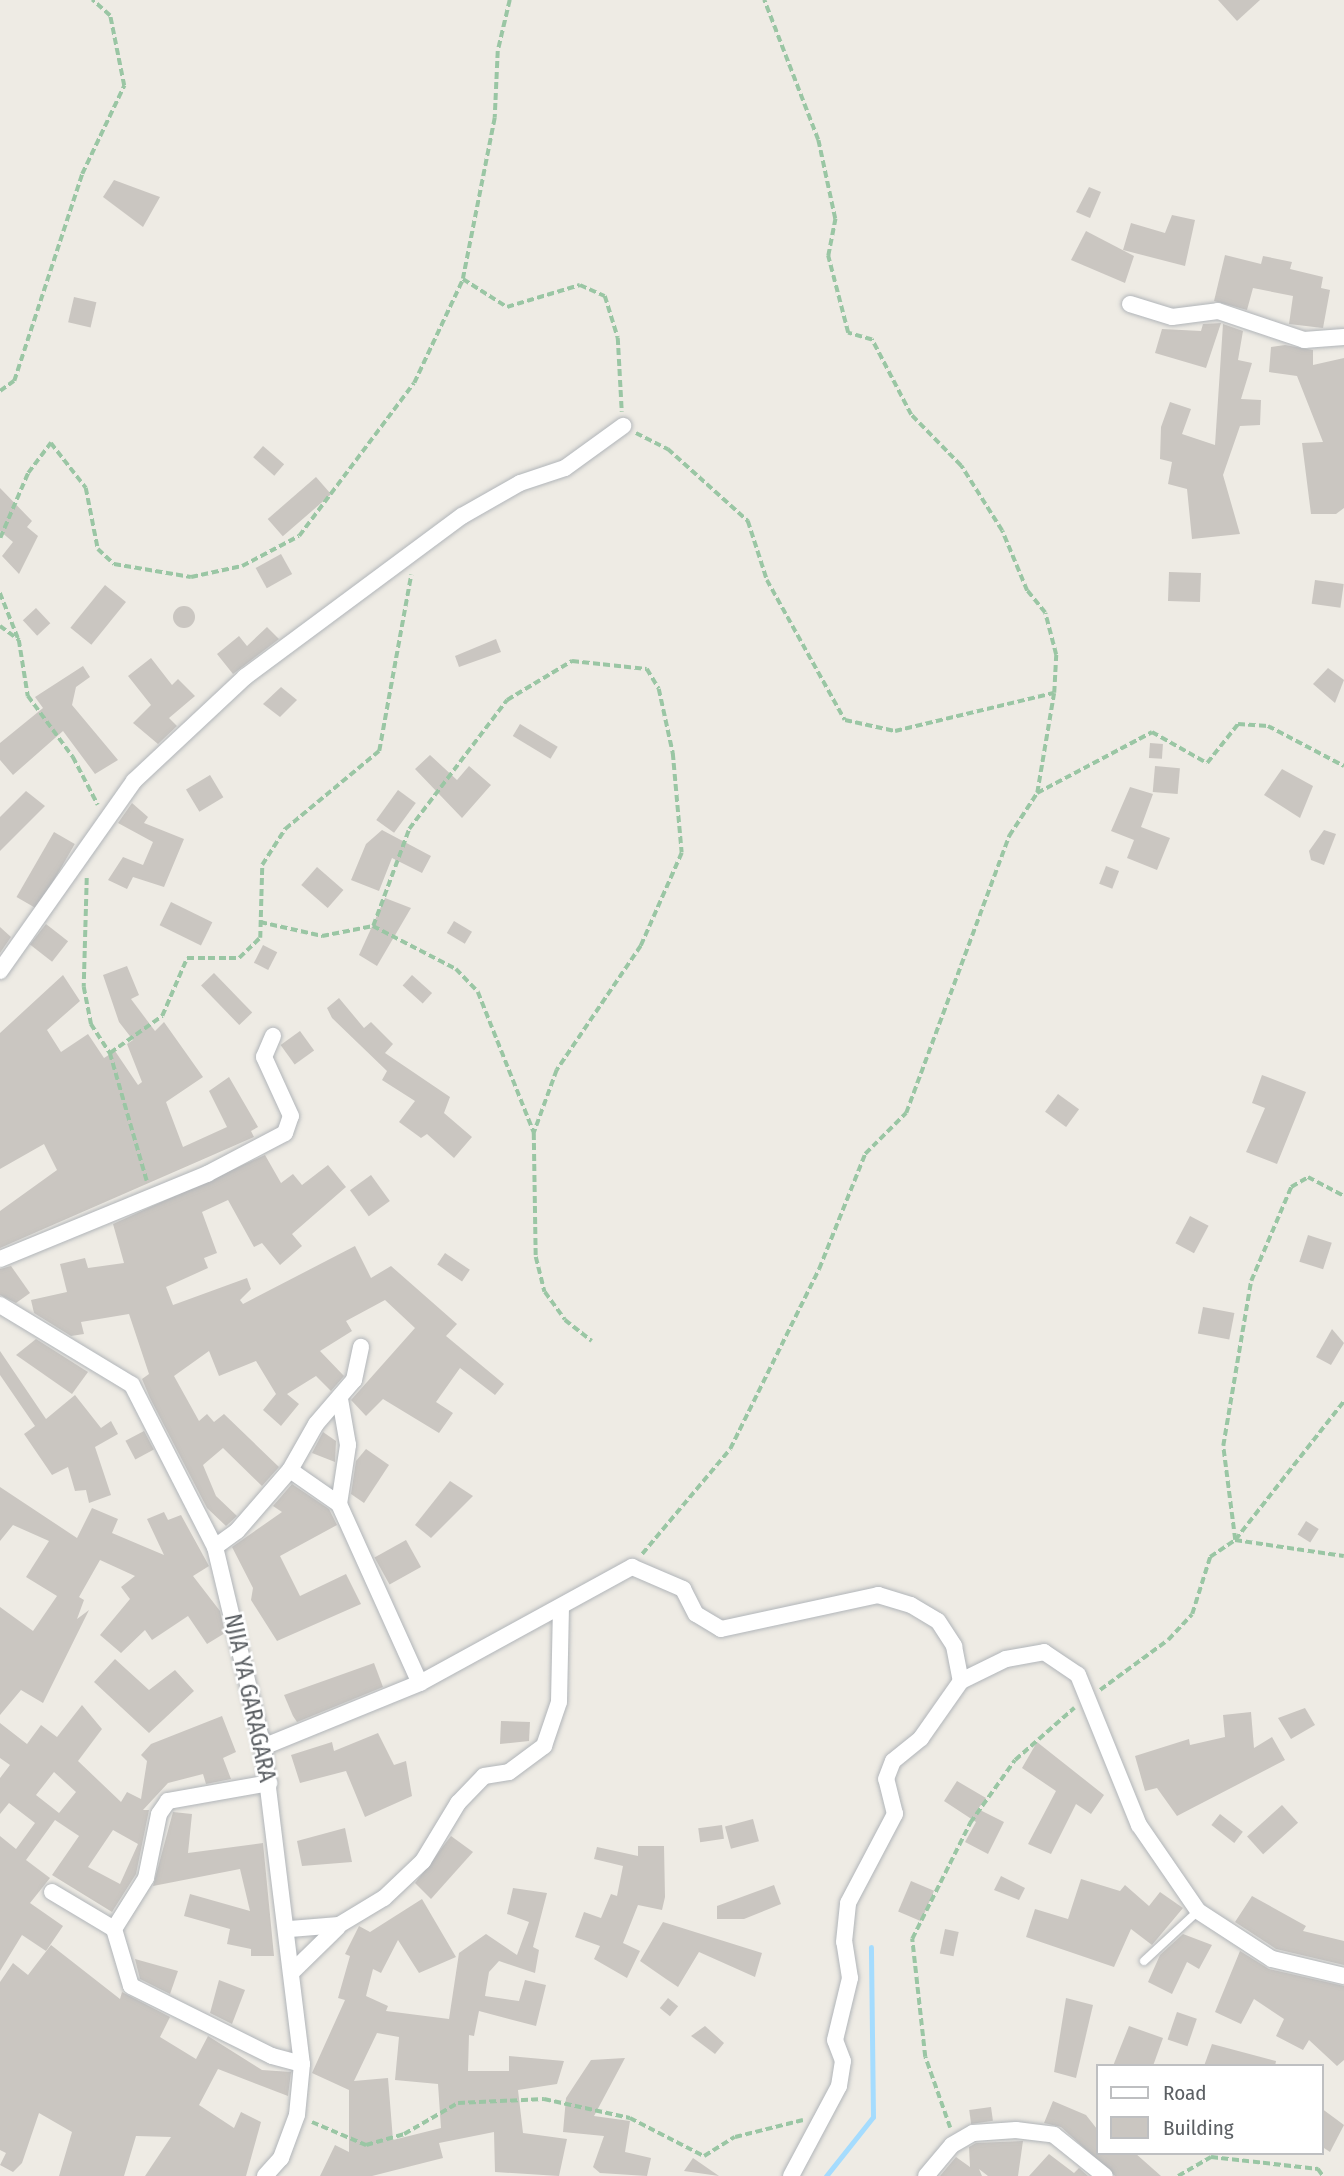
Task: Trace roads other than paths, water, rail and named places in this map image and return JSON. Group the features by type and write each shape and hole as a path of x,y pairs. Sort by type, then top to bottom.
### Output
{"street":[{"path":"1130,304 1172,317 1218,312 1304,340 1344,337"},
{"path":"0,971 134,781 245,677 415,551 520,483 565,468 623,426"},
{"path":"0,1259 152,1198 285,1133 291,1116 264,1057 272,1036"},
{"name":"NJIA YA GARAGARA","path":"0,1305 132,1385 215,1547 263,1747 290,1929 302,2064 297,2115 281,2158 265,2176"},
{"path":"215,1547 237,1531 290,1470 316,1424 340,1399 362,1365 361,1347"},
{"path":"339,1503 348,1445 340,1399"},
{"path":"290,1470 339,1503 420,1684"},
{"path":"263,1747 420,1684 490,1641 561,1610 632,1567 683,1588 696,1614 722,1629 878,1595 911,1605 938,1621 954,1646 961,1681"},
{"path":"293,1971 339,1925 384,1898 423,1861 458,1803 484,1776 509,1772 544,1746 559,1702 561,1610"},
{"path":"791,2176 817,2122 830,2110 843,2061 835,2040 850,1978 844,1942 848,1903 895,1814 886,1779 893,1761 921,1738 961,1681 1006,1658 1044,1651 1078,1675 1083,1702 1139,1825 1198,1911 1272,1959 1344,1976"},
{"path":"114,1929 146,1878 159,1814 168,1801 269,1783"},
{"path":"52,1892 114,1929 131,1986 272,2056 302,2064"},
{"path":"290,1929 339,1925"},
{"path":"926,2176 957,2142 984,2133 1054,2135 1105,2176"}],"lane":[{"path":"1144,1961 1198,1911"}],"waterway":[{"path":"826,2176 873,2117 871,1947"}]}
